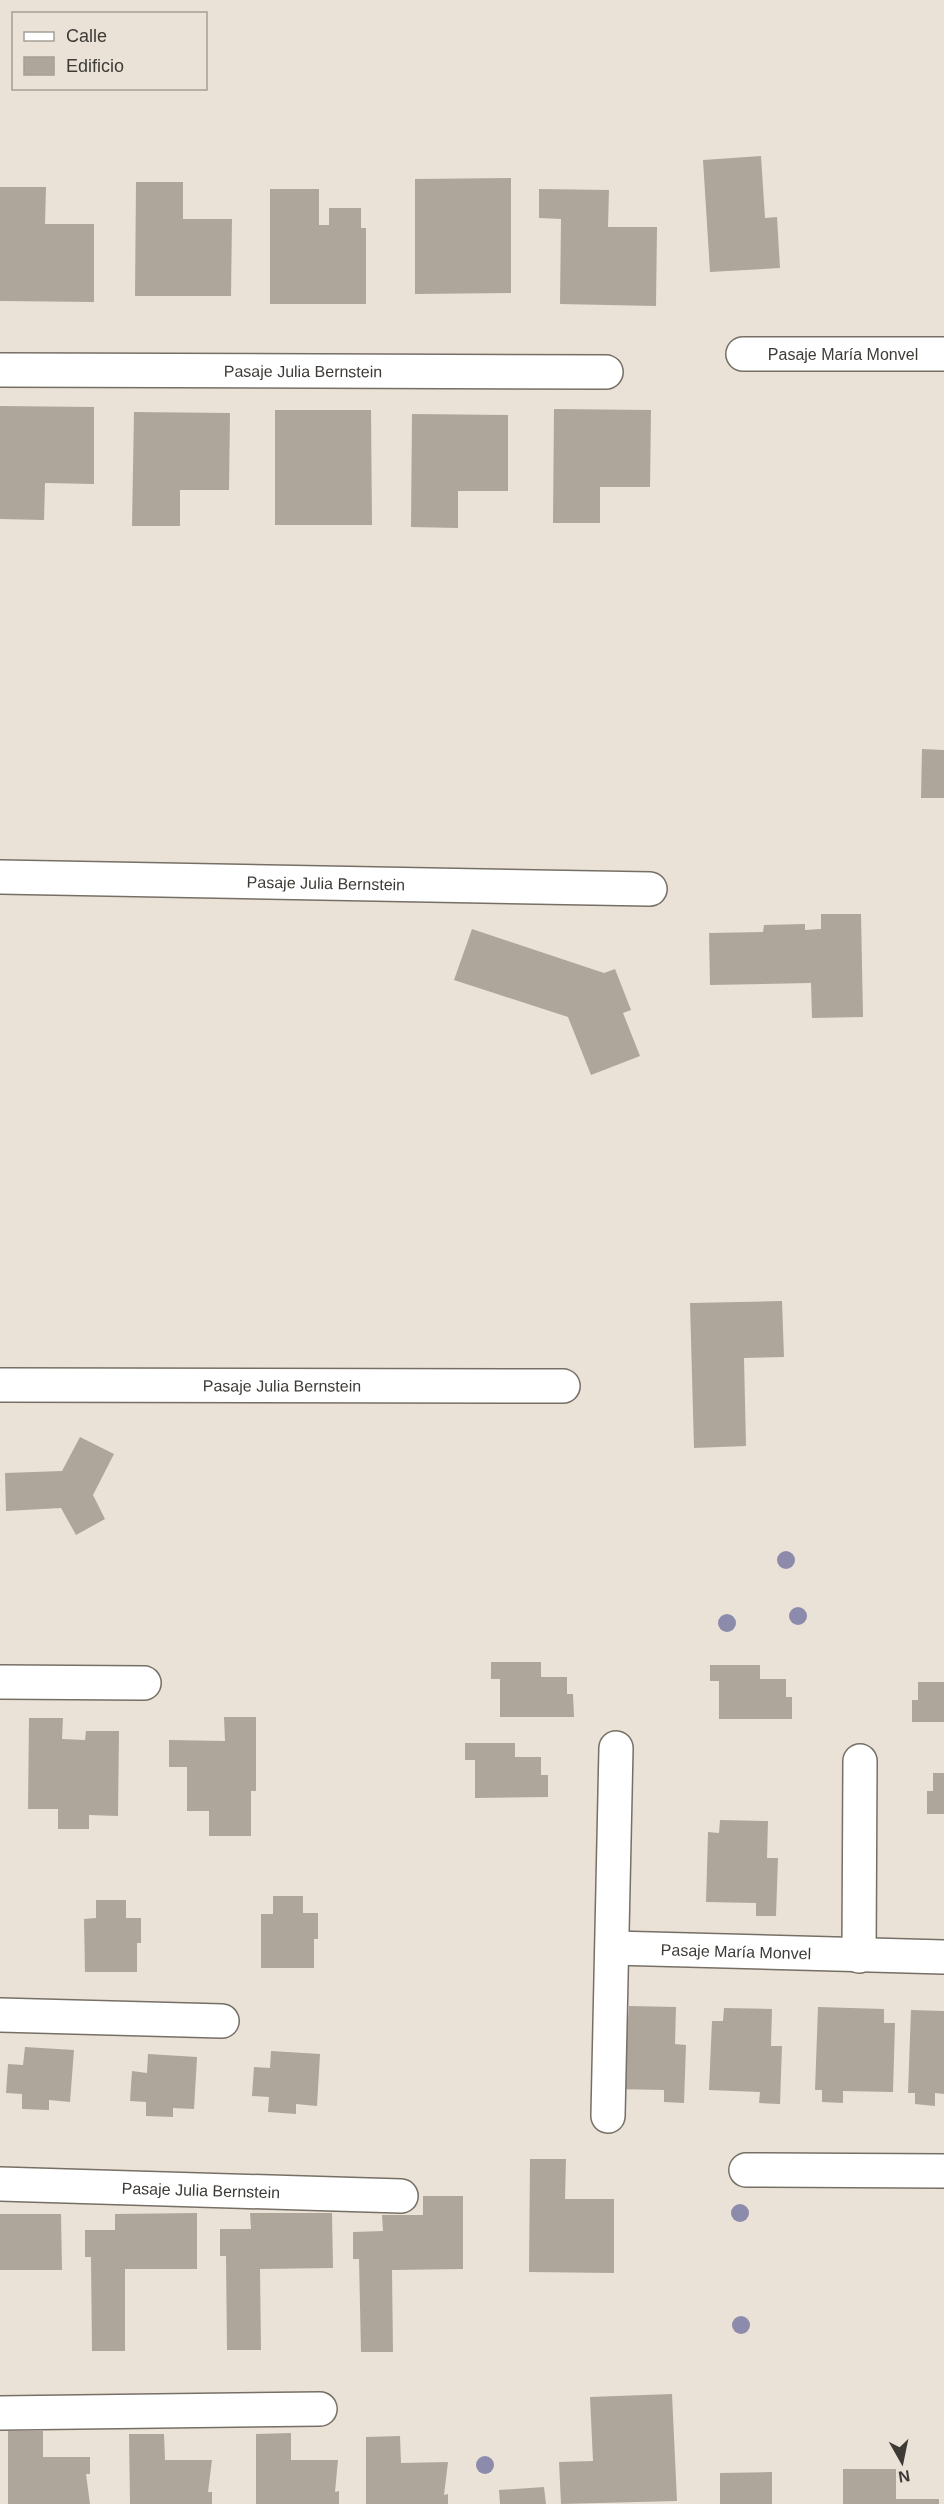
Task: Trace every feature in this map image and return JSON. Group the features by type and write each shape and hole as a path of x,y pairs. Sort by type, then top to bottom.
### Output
{"street":[{"name":"Pasaje María Monvel","path":"743,354 944,354"},
{"name":"Pasaje Julia Bernstein","path":"0,370 606,372"},
{"name":"Pasaje Julia Bernstein","path":"0,877 650,889"},
{"name":"Pasaje Julia Bernstein","path":"0,1385 563,1386"},
{"path":"0,1682 144,1683"},
{"path":"608,2116 616,1748"},
{"path":"859,1956 860,1761"},
{"name":"Pasaje María Monvel","path":"613,1948 944,1957"},
{"path":"0,2015 222,2021"},
{"path":"746,2170 944,2171"},
{"name":"Pasaje Julia Bernstein","path":"0,2184 401,2196"},
{"path":"0,2413 320,2409"}],"building":[{"path":"761,156 765,218 777,217 780,268 710,272 703,160"},
{"path":"511,178 511,293 415,294 415,179"},
{"path":"136,182 183,182 183,219 232,219 231,296 135,296"},
{"path":"0,187 46,187 45,224 94,224 94,302 0,301"},
{"path":"270,189 319,189 319,225 329,225 329,208 361,208 361,228 366,228 366,304 270,304"},
{"path":"539,189 609,190 608,227 657,227 656,306 560,304 561,219 539,218"},
{"path":"0,406 94,407 94,484 45,483 44,520 0,519"},
{"path":"554,409 651,410 650,487 600,487 600,523 553,523"},
{"path":"275,410 371,410 372,525 275,525"},
{"path":"134,412 230,413 229,490 180,490 180,526 132,526"},
{"path":"412,414 508,415 508,491 458,491 458,528 411,527"},
{"path":"922,749 944,750 944,798 921,798"},
{"path":"821,914 861,914 863,1017 812,1018 811,983 710,985 709,933 763,932 764,925 805,924 805,930 821,929"},
{"path":"472,929 604,973 615,969 631,1010 623,1013 640,1056 591,1075 568,1017 454,980"},
{"path":"782,1301 784,1357 744,1358 746,1446 694,1448 690,1303"},
{"path":"80,1437 114,1454 93,1495 105,1519 76,1535 61,1508 6,1511 5,1473 62,1471"},
{"path":"491,1662 541,1662 541,1677 567,1677 567,1694 573,1694 574,1717 500,1717 500,1679 491,1679"},
{"path":"710,1665 760,1665 760,1679 786,1679 786,1697 792,1697 792,1719 719,1719 719,1681 710,1681"},
{"path":"918,1682 944,1682 944,1722 912,1722 912,1700 918,1700"},
{"path":"224,1717 256,1717 256,1791 251,1791 251,1836 209,1836 209,1811 187,1811 187,1767 169,1767 169,1740 225,1741"},
{"path":"29,1718 63,1718 62,1739 85,1740 86,1731 119,1731 118,1816 89,1815 89,1829 58,1829 58,1809 28,1809"},
{"path":"465,1743 515,1743 515,1757 541,1757 541,1775 548,1775 548,1797 475,1798 475,1760 465,1760"},
{"path":"933,1773 944,1773 944,1814 927,1814 927,1791 933,1791"},
{"path":"720,1820 768,1821 767,1858 778,1858 776,1916 756,1916 756,1903 706,1902 708,1832 719,1833"},
{"path":"273,1896 303,1896 303,1913 318,1913 318,1939 314,1939 314,1968 261,1968 261,1914 273,1914"},
{"path":"96,1900 126,1900 126,1918 141,1918 141,1943 137,1943 137,1972 85,1972 84,1919 96,1918"},
{"path":"629,2006 676,2007 675,2044 686,2045 684,2103 664,2102 664,2090 614,2089 616,2019 628,2020"},
{"path":"818,2007 884,2009 884,2023 895,2023 893,2092 843,2091 843,2103 822,2102 822,2090 815,2090"},
{"path":"724,2008 772,2009 771,2046 782,2046 780,2104 759,2103 760,2092 709,2090 712,2021 723,2021"},
{"path":"911,2010 944,2011 944,2094 935,2093 935,2106 915,2104 915,2093 908,2093"},
{"path":"25,2047 74,2050 70,2102 49,2100 49,2110 22,2109 22,2094 6,2093 8,2064 23,2065"},
{"path":"271,2051 320,2054 317,2106 296,2104 296,2114 268,2112 269,2097 252,2096 254,2067 270,2068"},
{"path":"148,2054 197,2057 194,2109 173,2108 173,2117 146,2116 146,2102 130,2101 132,2071 147,2073"},
{"path":"530,2159 566,2159 565,2199 614,2199 614,2273 529,2272"},
{"path":"423,2196 463,2196 463,2269 392,2270 393,2352 361,2352 359,2259 353,2259 353,2232 383,2231 382,2215 423,2215"},
{"path":"197,2213 197,2269 125,2269 125,2351 92,2351 91,2257 85,2257 85,2230 115,2230 115,2214"},
{"path":"250,2213 332,2213 333,2268 260,2269 261,2350 227,2350 226,2256 220,2256 220,2229 251,2229"},
{"path":"0,2214 61,2214 62,2270 0,2270"},
{"path":"672,2394 677,2501 561,2504 559,2462 593,2461 590,2397"},
{"path":"8,2431 43,2431 43,2457 90,2457 90,2474 86,2474 90,2504 8,2504"},
{"path":"291,2433 291,2460 338,2460 335,2492 339,2491 339,2504 256,2504 256,2434"},
{"path":"129,2434 164,2434 165,2460 212,2460 208,2492 212,2492 212,2504 130,2504"},
{"path":"400,2436 401,2463 448,2462 444,2495 448,2494 448,2504 366,2504 366,2437"},
{"path":"843,2469 896,2469 896,2499 939,2499 939,2504 843,2504"},
{"path":"772,2472 772,2504 720,2504 720,2473"},
{"path":"544,2487 546,2504 500,2504 499,2490"}]}
